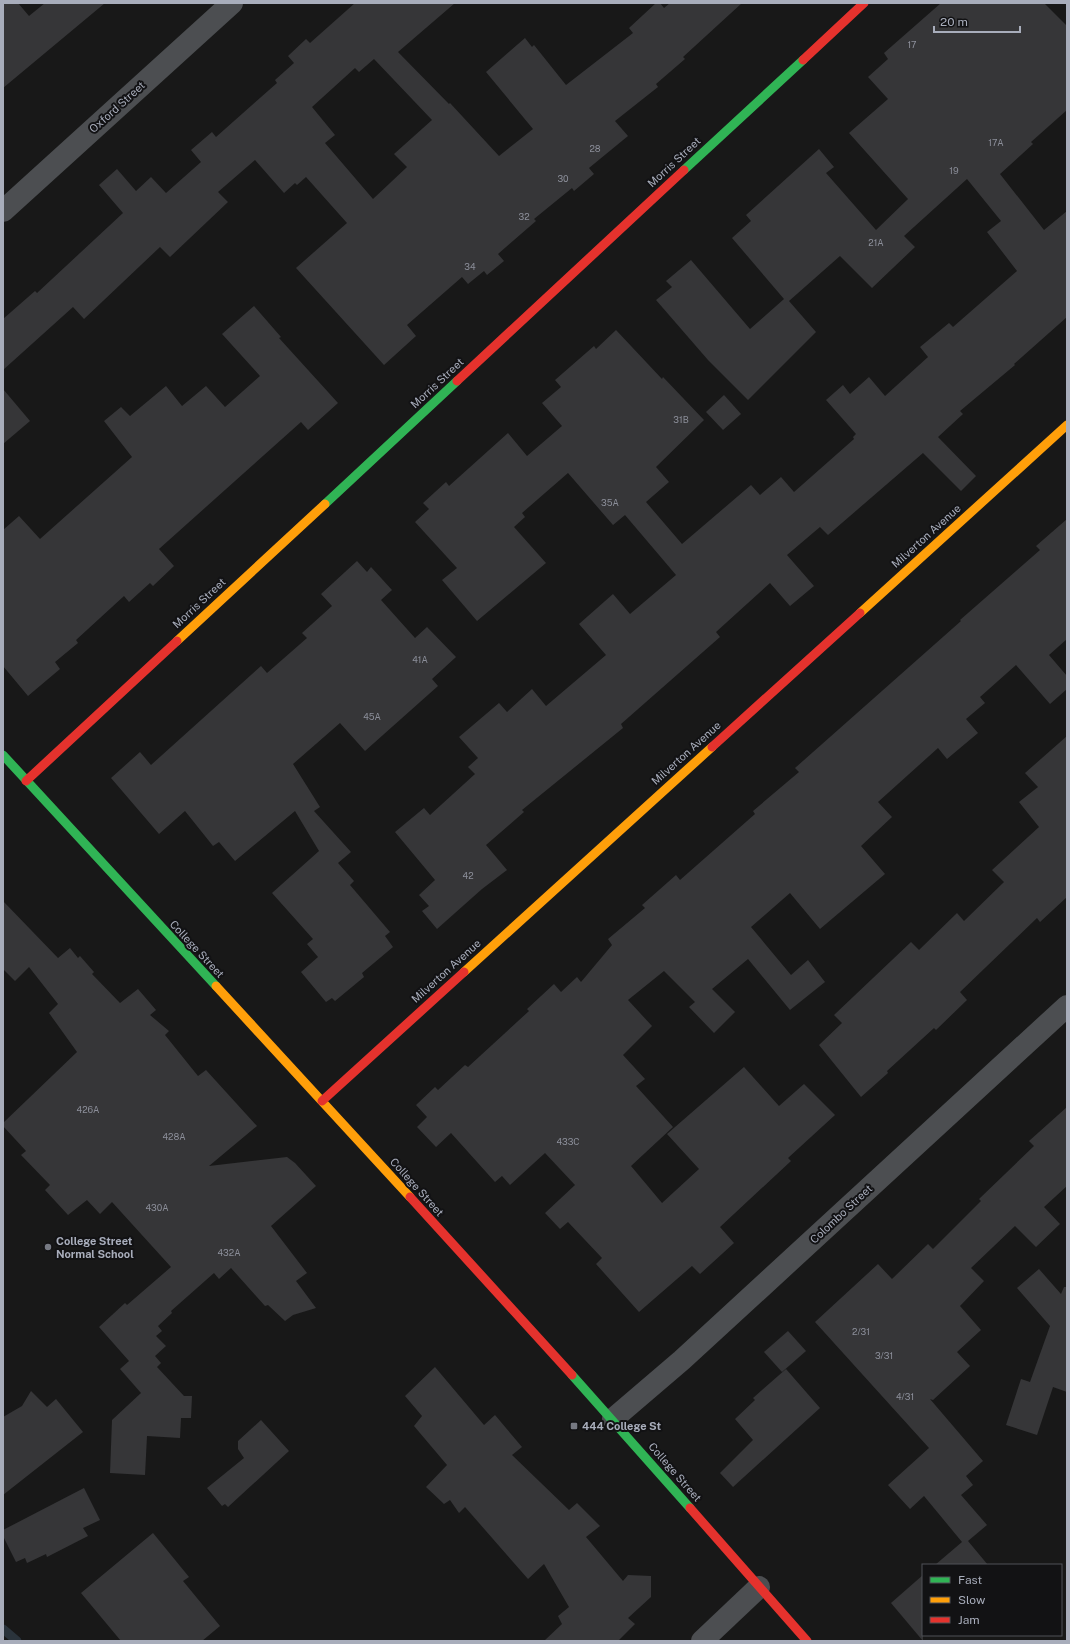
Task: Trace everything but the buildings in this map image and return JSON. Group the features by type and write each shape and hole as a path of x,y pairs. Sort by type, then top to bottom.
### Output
{"street":[{"name":"Oxford Street","path":"3,211 232,3"},
{"name":"Morris Street","path":"26,780 864,3"},
{"name":"Milverton Avenue","path":"322,1100 1067,425"},
{"name":"College Street","path":"3,755 322,1100 613,1419 807,1641"},
{"name":"Colombo Street","path":"613,1419 682,1360 1067,1006"},
{"path":"702,1641 760,1587"}],"waterway":[{"path":"3,1629 17,1641"}],"traffic: fast":[{"path":"684,170 803,60"},
{"path":"325,504 457,381"},
{"path":"3,755 216,986"},
{"path":"572,1375 690,1508"}],"traffic: slow":[{"path":"860,613 1067,425"},
{"path":"177,641 325,504"},
{"path":"464,972 712,747"},
{"path":"216,986 410,1197"}],"traffic: jam":[{"path":"803,60 864,3"},
{"path":"457,381 684,170"},
{"path":"712,747 860,613"},
{"path":"26,781 177,641"},
{"path":"322,1101 464,972"},
{"path":"410,1197 572,1375"},
{"path":"690,1508 807,1641"}],"place":[{"name":"College Street Normal School","path":"48,1247"},
{"name":"444 College St","path":"574,1426"}]}
